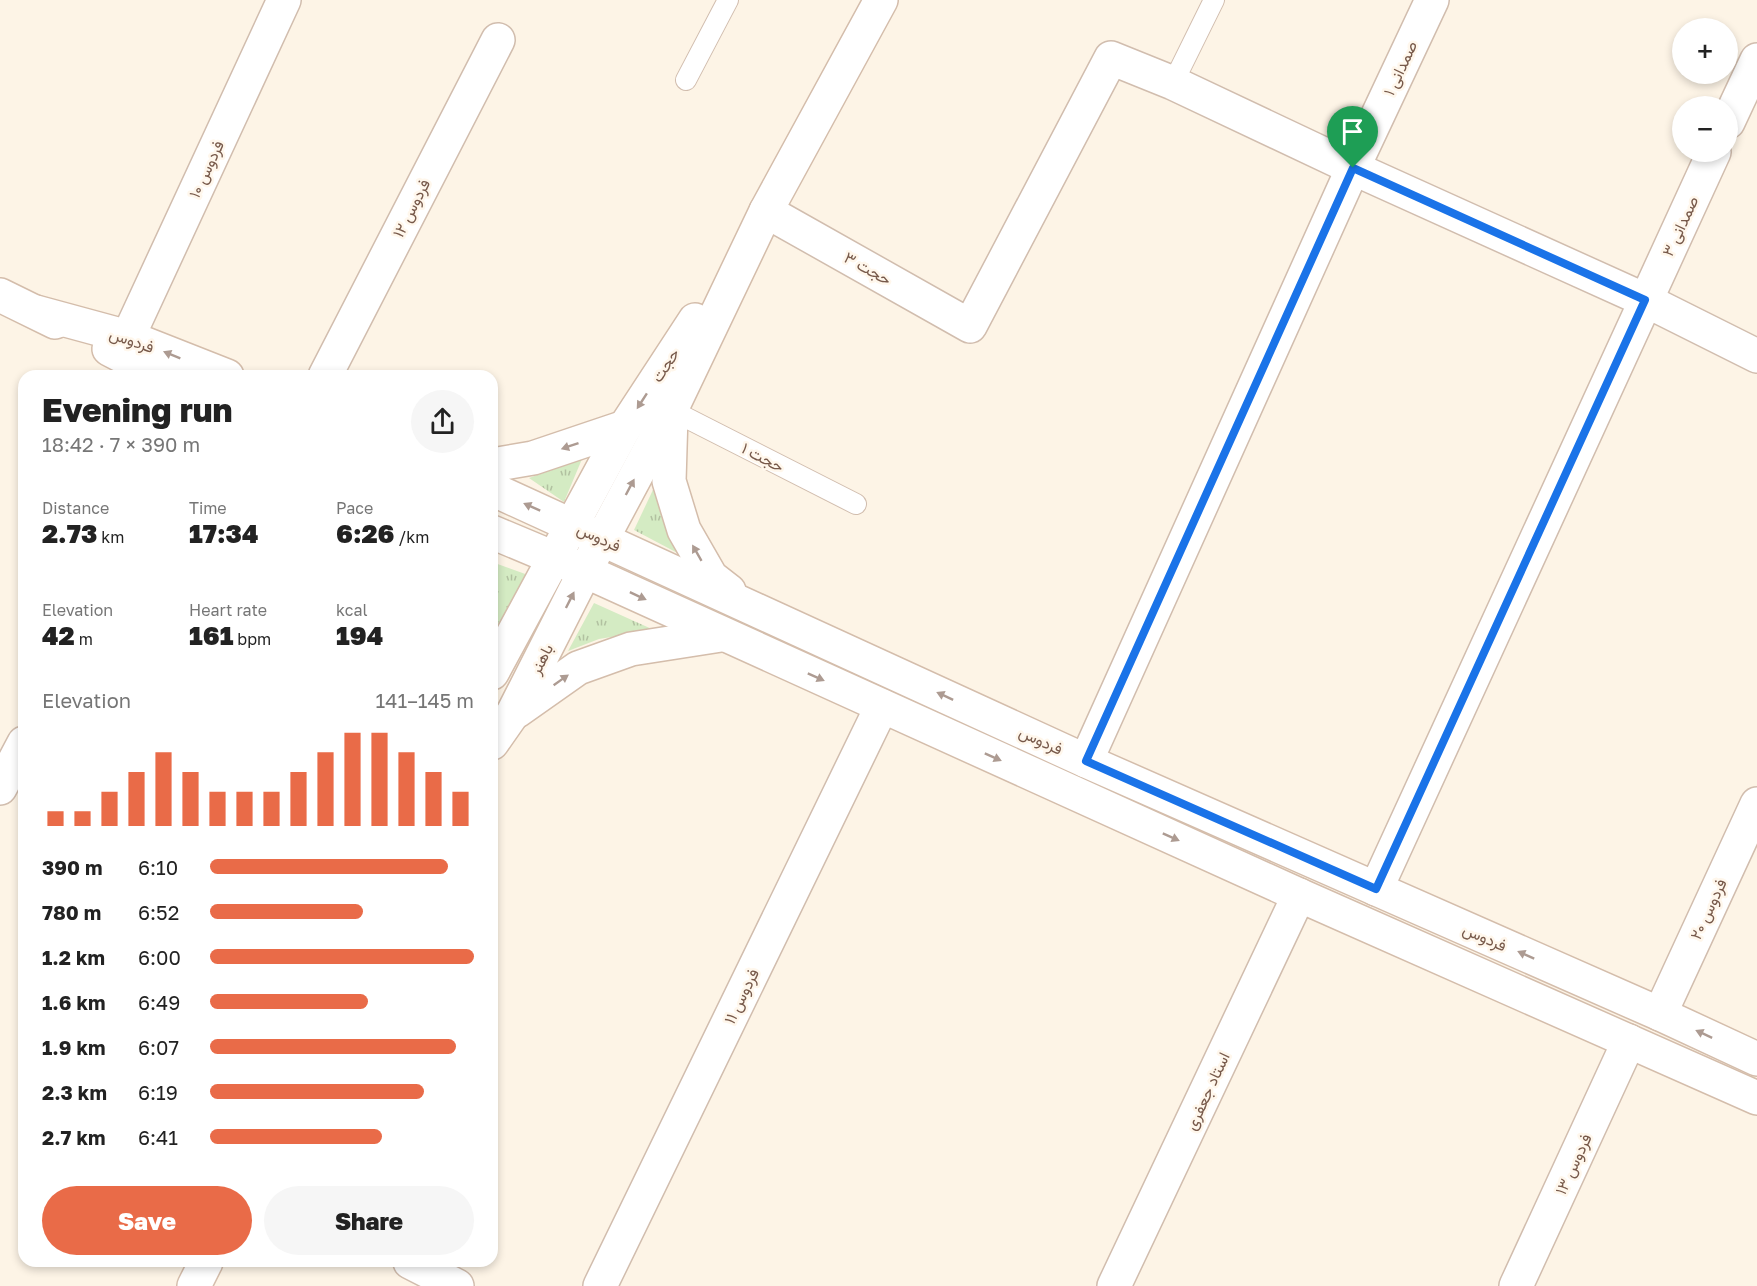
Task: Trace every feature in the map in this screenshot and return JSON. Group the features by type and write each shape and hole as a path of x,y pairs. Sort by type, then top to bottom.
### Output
{"street":[{"name":"فردوس ۱۰","path":"128,337 284,0"},
{"name":"حجت","path":"602,538 671,410 766,211 881,0"},
{"name":"صمدانی ۱","path":"1086,761 1353,168 1432,0"},
{"name":"فردوس ۱۲","path":"328,370 498,40"},
{"name":"حجت ۳","path":"766,211 970,326 1112,58 1173,83"},
{"path":"1738,101 1757,60"},
{"path":"1173,83 1353,168 1645,300 1757,356"},
{"name":"صمدانی ۳","path":"1376,889 1709,162"},
{"name":"حجت","path":"554,559 625,427 766,211"},
{"name":"فردوس","path":"0,294 149,370"},
{"name":"فردوس","path":"36,312 128,337 212,370"},
{"path":"671,410 669,481 684,530 711,577 752,609"},
{"path":"498,464 533,458 625,427"},
{"name":"فردوس","path":"498,492 1086,761 1757,1059"},
{"path":"498,535 585,571 1299,895 1757,1098"},
{"name":"باهنر","path":"498,734 513,713 602,538"},
{"path":"498,662 554,559"},
{"path":"513,713 578,668 631,649 722,634"},
{"name":"فردوس ۱۱","path":"600,1286 882,706 895,674"},
{"path":"0,788 18,754"},
{"name":"فردوس ۲۰","path":"1660,1014 1757,804"},
{"name":"استاد جعفری","path":"1114,1286 1299,895"},
{"name":"فردوس ۱۳","path":"1516,1286 1629,1041"},
{"path":"194,1286 204,1267"},
{"path":"420,1267 457,1286"}],"lane":[{"path":"686,80 728,0"},
{"path":"1173,83 1214,0"},
{"name":"حجت ۱","path":"671,410 856,504"}],"green space":[{"path":"582,459 564,502 529,478"},
{"path":"660,475 687,558 634,530"},
{"path":"498,564 528,575 498,628"},
{"path":"594,603 654,630 599,639 568,651"}],"route":[{"path":"1353,168 1645,300 1376,889 1086,761 1353,168"}]}
